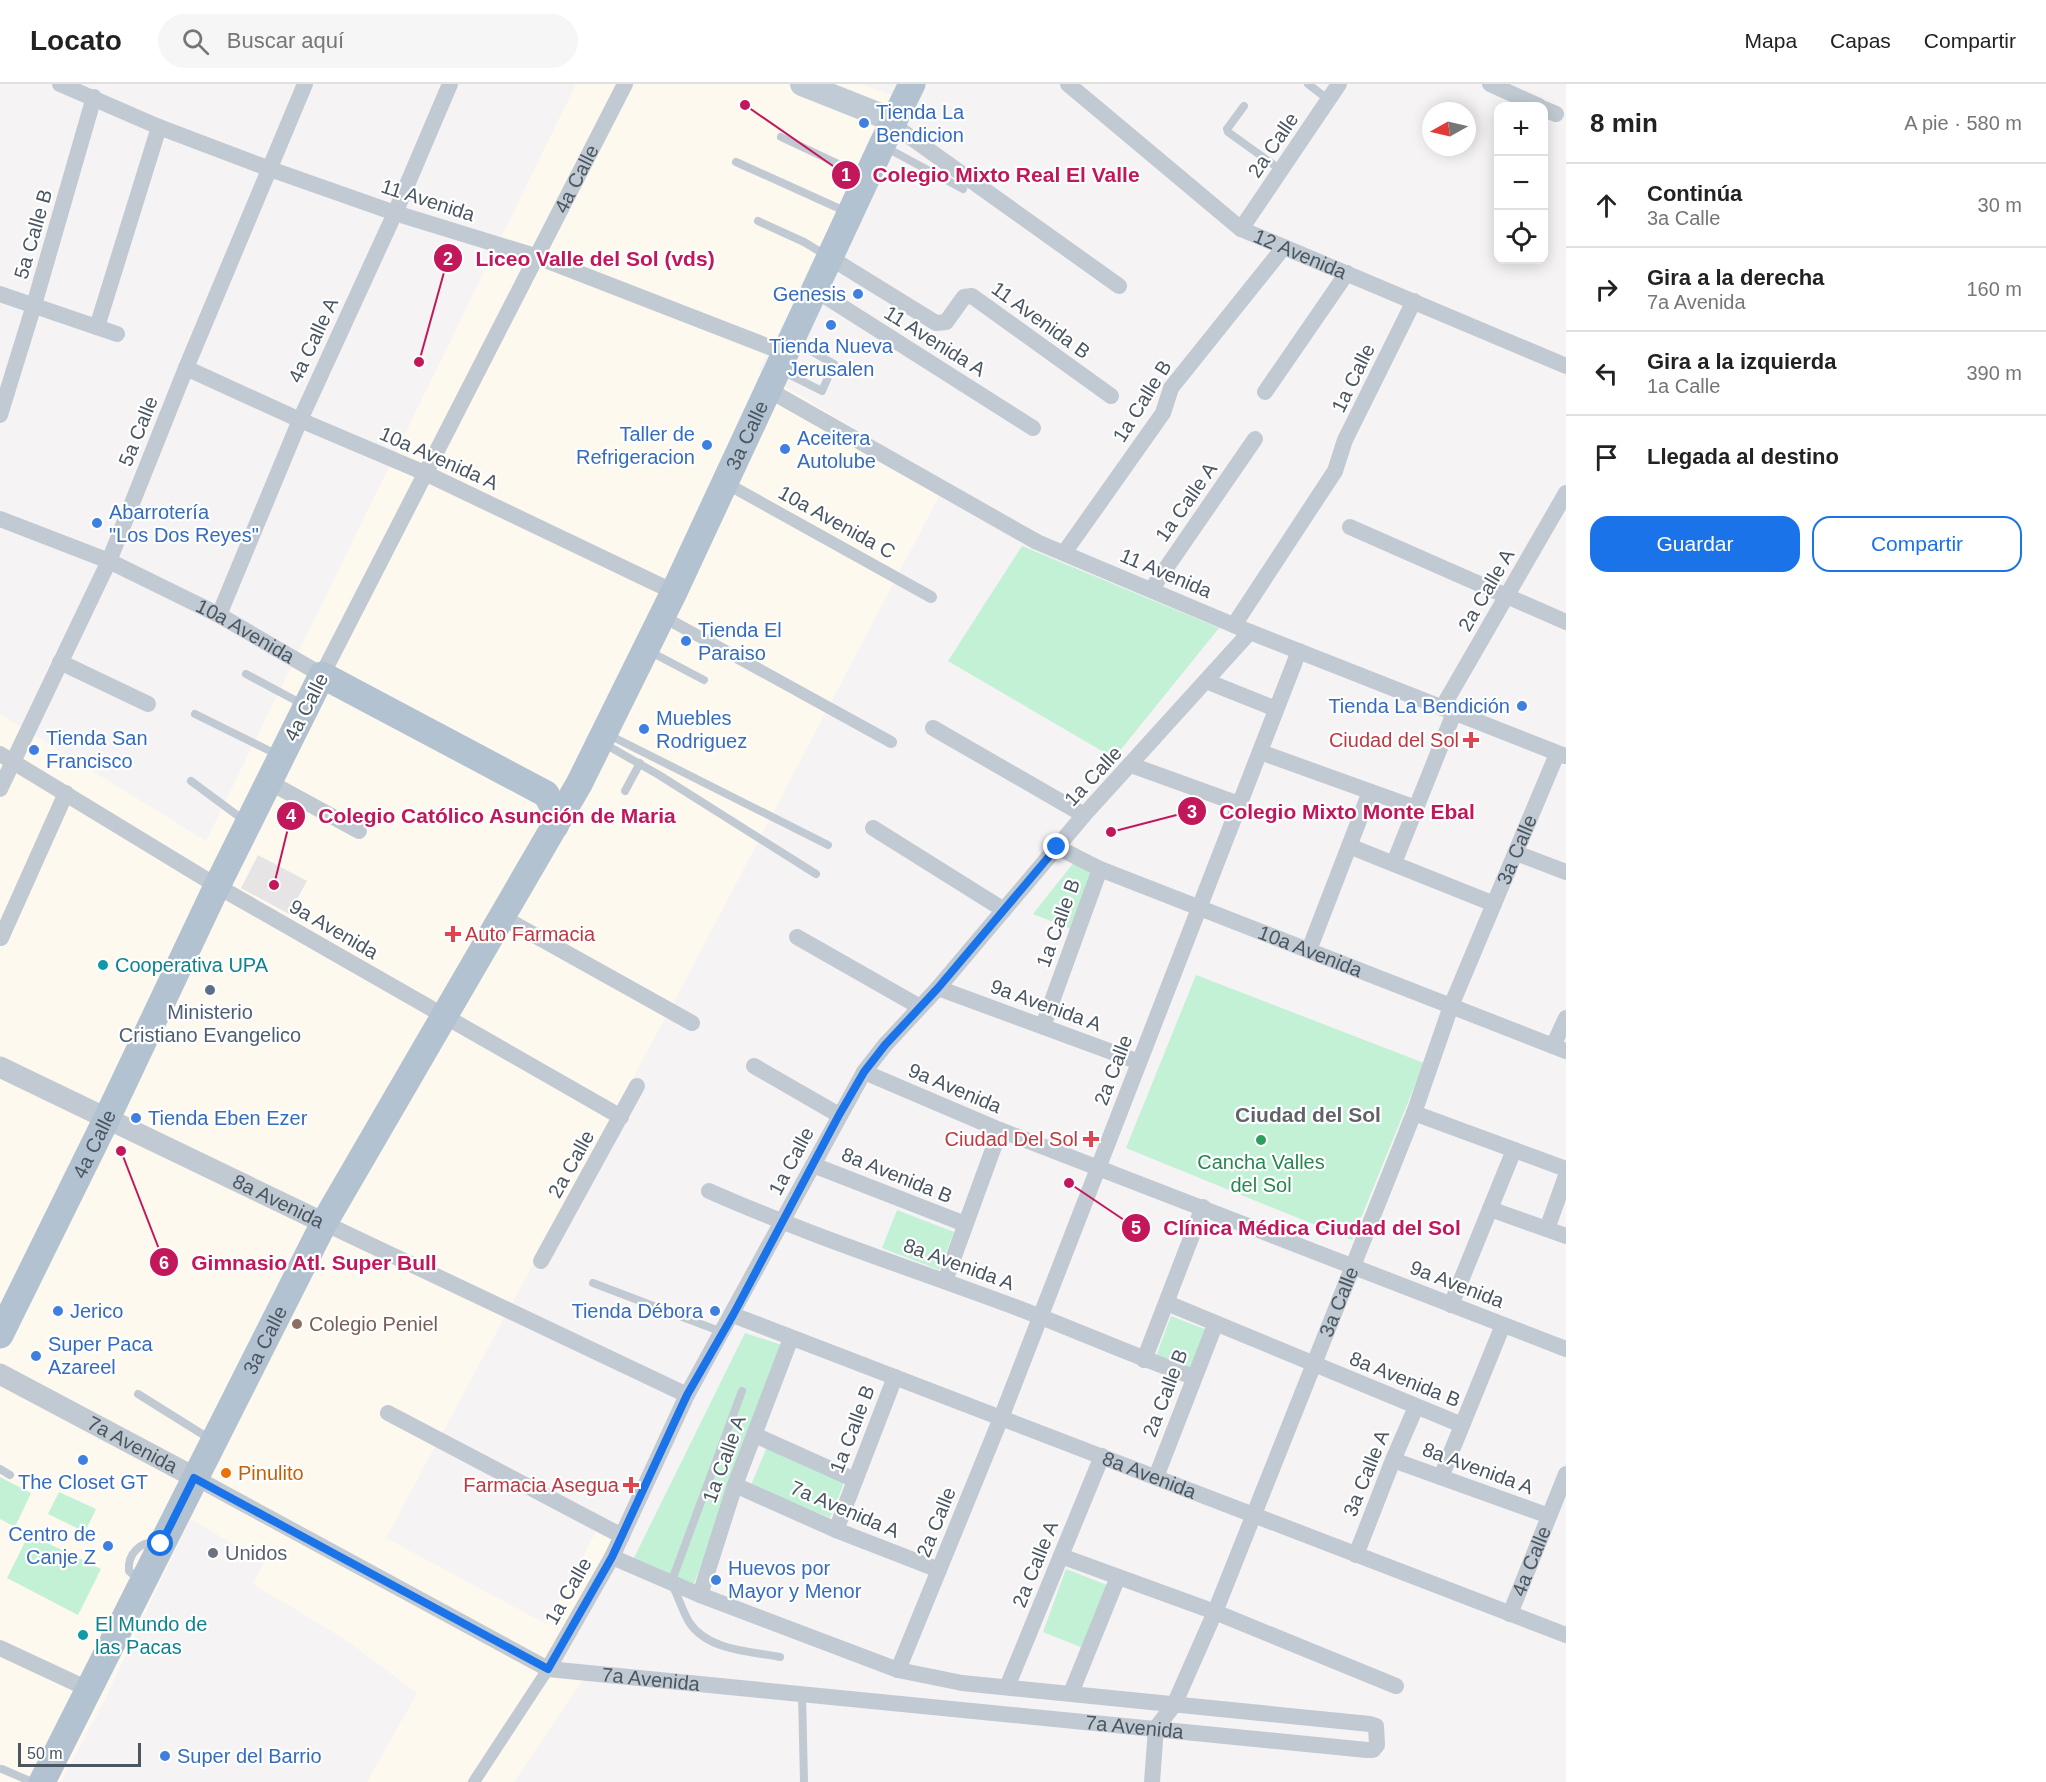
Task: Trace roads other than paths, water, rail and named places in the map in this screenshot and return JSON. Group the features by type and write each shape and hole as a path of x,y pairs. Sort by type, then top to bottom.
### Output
{"main road":[{"path":"802,84 880,115 887,134"},
{"name":"3a Calle","path":"41,1781 324,1223 579,784 674,592 912,84"},
{"name":"4a Calle","path":"0,1335 107,1118 248,822 322,675"},
{"name":"10a Avenida","path":"322,675 546,794"},
{"path":"555,826 556,812 546,794 558,794 579,784"}],"street":[{"name":"11 Avenida","path":"60,84 159,127 270,169 395,213 536,256 780,363 991,516 1037,542 1250,632 1562,755"},
{"name":"4a Calle A","path":"219,615 300,420 395,213 450,84"},
{"name":"4a Calle","path":"322,675 625,84"},
{"name":"12 Avenida","path":"1068,84 1241,229 1565,362"},
{"name":"2a Calle","path":"1241,229 1339,84"},
{"path":"1490,84 1530,102"},
{"name":"5a Calle","path":"0,789 7,757 60,662 109,561 186,368 270,169 300,85"},
{"name":"5a Calle B","path":"0,415 94,98"},
{"path":"97,327 159,127"},
{"path":"887,134 1119,286"},
{"name":"1a Calle B","path":"1064,554 1163,413 1171,388 1284,247"},
{"name":"11 Avenida B","path":"830,257 936,323 946,322 964,297 972,296 1111,396"},
{"path":"1265,392 1347,273"},
{"name":"11 Avenida A","path":"814,289 1033,428"},
{"path":"0,294 117,334"},
{"name":"1a Calle","path":"1234,625 1335,471 1345,440 1414,301"},
{"name":"10a Avenida A","path":"186,368 425,473 674,592"},
{"name":"1a Calle A","path":"1151,590 1255,439"},
{"name":"10a Avenida C","path":"724,482 931,597"},
{"name":"2a Calle A","path":"1448,710 1507,596 1566,493"},
{"name":"10a Avenida","path":"0,519 109,561 219,615 322,675"},
{"path":"1350,527 1566,622"},
{"path":"662,616 891,742"},
{"name":"1a Calle","path":"474,1782 548,1669 612,1557 687,1395 733,1315 781,1222 864,1072 1084,815 1250,632"},
{"name":"2a Calle","path":"898,1670 1001,1418 1299,651"},
{"path":"60,662 148,704"},
{"path":"1206,681 1276,709"},
{"path":"1394,862 1416,808 1448,710"},
{"path":"933,728 1084,815"},
{"path":"1260,752 1416,808"},
{"name":"3a Calle","path":"1156,1728 1174,1705 1215,1612 1414,1113 1451,1006 1516,853 1562,755"},
{"name":"9a Avenida","path":"7,757 217,886 621,1117"},
{"path":"1131,765 1239,804"},
{"path":"269,782 359,831"},
{"path":"1309,950 1370,792"},
{"path":"1,938 66,793"},
{"path":"873,828 1004,910"},
{"path":"1349,846 1394,862 1494,904"},
{"name":"10a Avenida","path":"1057,847 1100,869 1560,1049"},
{"path":"1516,853 1566,872"},
{"name":"1a Calle B","path":"1043,1026 1100,869"},
{"path":"502,917 692,1023"},
{"path":"797,937 920,1007"},
{"name":"9a Avenida A","path":"938,988 1139,1062"},
{"path":"1560,1049 1566,1018"},
{"path":"754,1066 839,1115"},
{"name":"8a Avenida","path":"0,1067 687,1395"},
{"name":"9a Avenida","path":"864,1072 1000,1130 1566,1349"},
{"name":"2a Calle","path":"542,1261 637,1086"},
{"path":"1414,1113 1566,1168"},
{"path":"945,1281 1000,1130"},
{"path":"1451,1305 1514,1150"},
{"name":"8a Avenida B","path":"813,1165 965,1224"},
{"path":"1547,1229 1566,1176"},
{"name":"8a Avenida A","path":"709,1191 781,1222 1039,1316 1144,1360 1194,1377"},
{"path":"1144,1360 1203,1207"},
{"path":"1490,1209 1566,1236"},
{"name":"8a Avenida B","path":"1167,1303 1215,1325 1462,1425"},
{"name":"8a Avenida","path":"733,1315 1566,1635"},
{"name":"2a Calle B","path":"1155,1477 1215,1325"},
{"path":"1441,1477 1503,1325"},
{"name":"1a Calle A","path":"700,1595 735,1485 791,1338"},
{"name":"7a Avenida","path":"0,1374 548,1669 1373,1750 1377,1745 1376,1726 1370,1724 962,1683 898,1670 700,1595 612,1557"},
{"name":"1a Calle B","path":"836,1530 895,1377"},
{"name":"3a Calle A","path":"1356,1555 1416,1407"},
{"path":"388,1413 622,1536"},
{"path":"755,1435 855,1480"},
{"name":"2a Calle A","path":"1007,1687 1102,1456"},
{"name":"8a Avenida A","path":"1393,1460 1549,1516"},
{"name":"4a Calle","path":"1510,1614 1566,1474"},
{"name":"7a Avenida A","path":"735,1485 836,1530 939,1570"},
{"path":"1061,1556 1215,1612 1396,1686"},
{"path":"1071,1694 1118,1576"},
{"path":"0,1648 88,1689"},
{"path":"1152,1782 1156,1728"}],"lane":[{"path":"1308,84 1329,100"},
{"path":"1244,106 1227,129 1228,132 1281,170"},
{"path":"887,134 963,189"},
{"path":"781,137 867,178"},
{"path":"736,162 850,214"},
{"path":"758,221 830,257"},
{"path":"780,363 834,364 822,391 780,363"},
{"path":"645,650 704,680"},
{"path":"246,674 307,706"},
{"path":"195,714 281,757"},
{"path":"602,737 816,874"},
{"path":"602,737 828,845"},
{"path":"625,791 640,763"},
{"path":"191,781 248,822"},
{"path":"593,1283 722,1332"},
{"path":"742,1391 671,1582 689,1622 703,1637 721,1646 780,1657"},
{"path":"138,1394 212,1441"},
{"path":"0,1469 10,1475"},
{"path":"802,1694 804,1782"},
{"path":"2,1769 41,1781"}],"place":[{"name":"Colegio Mixto Real El Valle","path":"745,105"},
{"name":"Tienda La Bendicion","path":"864,123"},
{"name":"Genesis","path":"858,294"},
{"name":"Tienda Nueva Jerusalen","path":"831,325"},
{"name":"Liceo Valle del Sol (vds)","path":"419,362"},
{"name":"Taller de Refrigeracion","path":"707,445"},
{"name":"Aceitera Autolube","path":"785,449"},
{"name":"Abarrotería \"Los Dos Reyes\"","path":"97,523"},
{"name":"Tienda El Paraiso","path":"686,641"},
{"name":"Tienda La Bendición","path":"1522,706"},
{"name":"Muebles Rodriguez","path":"644,729"},
{"name":"Ciudad del Sol","path":"1471,740"},
{"name":"Tienda San Francisco","path":"34,750"},
{"name":"Colegio Mixto Monte Ebal","path":"1111,832"},
{"name":"Colegio Católico Asunción de Maria","path":"274,885"},
{"name":"Auto Farmacia","path":"453,934"},
{"name":"Cooperativa UPA","path":"103,965"},
{"name":"Ministerio Cristiano Evangelico","path":"210,990"},
{"name":"Tienda Eben Ezer","path":"136,1118"},
{"name":"Ciudad Del Sol","path":"1091,1139"},
{"name":"Cancha Valles del Sol","path":"1261,1140"},
{"name":"Gimnasio Atl. Super Bull","path":"121,1151"},
{"name":"Clínica Médica Ciudad del Sol","path":"1069,1183"},
{"name":"Jerico","path":"58,1311"},
{"name":"Tienda Débora","path":"715,1311"},
{"name":"Colegio Peniel","path":"297,1324"},
{"name":"Super Paca Azareel","path":"36,1356"},
{"name":"The Closet GT","path":"83,1460"},
{"name":"Pinulito","path":"226,1473"},
{"name":"Farmacia Asegua","path":"631,1485"},
{"name":"Centro de Canje Z","path":"108,1546"},
{"name":"Unidos","path":"213,1553"},
{"name":"Huevos por Mayor y Menor","path":"716,1580"},
{"name":"El Mundo de las Pacas","path":"83,1635"},
{"name":"Super del Barrio","path":"165,1756"}],"district":[{"name":"Ciudad del Sol","path":"1308,1114"}]}
